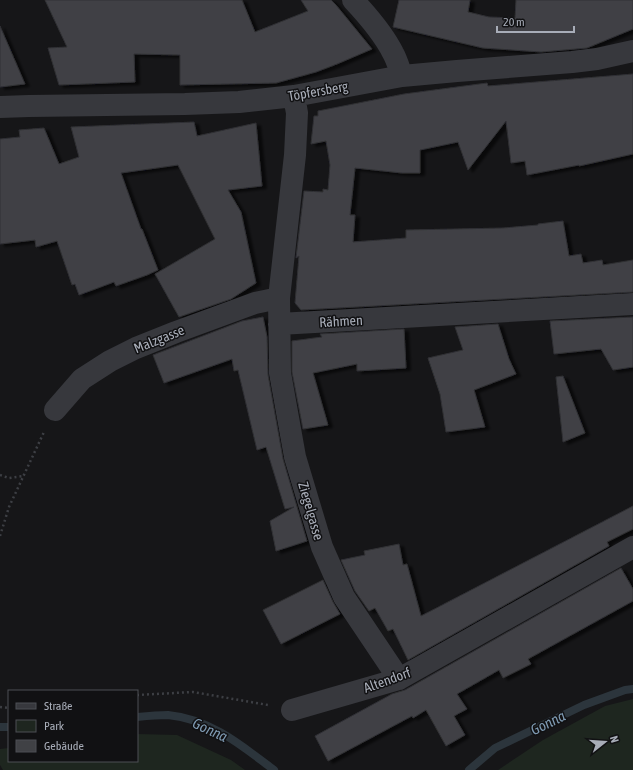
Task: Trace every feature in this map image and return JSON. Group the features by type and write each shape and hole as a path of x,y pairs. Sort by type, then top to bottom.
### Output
{"street":[{"path":"363,4 394,54 402,76"},
{"name":"Töpfersberg","path":"0,107 239,102 294,96 402,76 572,62 597,59 633,51"},
{"path":"279,324 279,298 295,155 297,113 294,96"},
{"name":"Malzgasse","path":"55,410 82,379 122,354 169,334 224,314 255,303 279,298"},
{"name":"Rähmen","path":"279,324 633,304"},
{"name":"Ziegelgasse","path":"279,324 280,373 295,457 322,547 344,597 399,679"},
{"name":"Altendorf","path":"292,710 399,679 633,547"}],"path":[{"path":"0,536 9,507 55,410"},
{"path":"0,475 9,478 24,476"},
{"path":"138,695 193,692 292,710"}],"green space":[{"path":"633,699 633,770 498,770 543,740 605,706"},
{"path":"138,734 177,735 231,760 245,770 3,770 0,765 0,749 8,748 8,762 138,762"}],"building":[{"path":"45,0 242,0 255,32 308,11 301,0 331,0 372,49 316,72 276,83 180,85 180,55 134,54 135,82 59,85 48,48 67,47"},
{"path":"399,0 470,0 468,12 489,17 515,18 516,0 633,0 633,29 587,48 541,52 483,48 393,27"},
{"path":"0,26 25,84 0,87"},
{"path":"633,74 633,154 579,166 527,175 525,161 511,163 506,121 468,170 458,142 420,150 420,173 402,173 355,168 350,215 355,215 353,242 406,238 406,230 503,228 563,221 569,256 581,254 583,263 602,260 603,265 633,260 633,292 301,310 295,303 299,256 296,258 304,191 323,192 323,189 328,190 330,165 326,141 311,144 314,116 318,116 318,111 404,94 487,83 488,86"},
{"path":"194,122 197,136 256,123 262,186 228,190 241,212 256,283 231,299 179,317 155,274 215,239 178,165 121,173 141,229 158,270 147,275 116,286 114,282 79,295 75,284 72,285 57,241 36,247 35,240 0,244 0,139 20,137 19,130 44,128 59,164 79,157 71,127"},
{"path":"263,317 267,337 268,375 283,459 307,541 276,551 270,521 294,507 285,509 266,447 257,450 238,370 234,371 232,359 164,383 153,355 242,321"},
{"path":"633,317 633,367 613,370 601,349 554,354 550,321"},
{"path":"498,324 509,359 516,374 474,390 485,427 446,432 440,394 428,358 463,350 455,327"},
{"path":"404,329 406,368 357,371 357,364 313,373 328,425 303,429 292,372 292,341 322,337 320,334"},
{"path":"563,376 585,433 563,442 556,377"},
{"path":"633,506 633,529 607,542 609,546 408,660 393,629 388,631 375,608 369,611 355,591 341,560 365,555 364,551 399,544 403,565 407,564 421,616"},
{"path":"621,568 633,589 633,601 528,659 531,664 503,678 499,670 457,694 467,709 454,716 465,735 446,746 426,710 328,761 315,736 392,694 405,690"},
{"path":"323,580 340,614 281,644 263,610"}],"waterway":[{"name":"Gonna","path":"469,770 495,748 584,705 625,690 633,689"},
{"name":"Gonna","path":"138,717 168,715 183,717 198,722 237,743 274,770"},
{"name":"Gonna","path":"0,727 8,727"}]}
